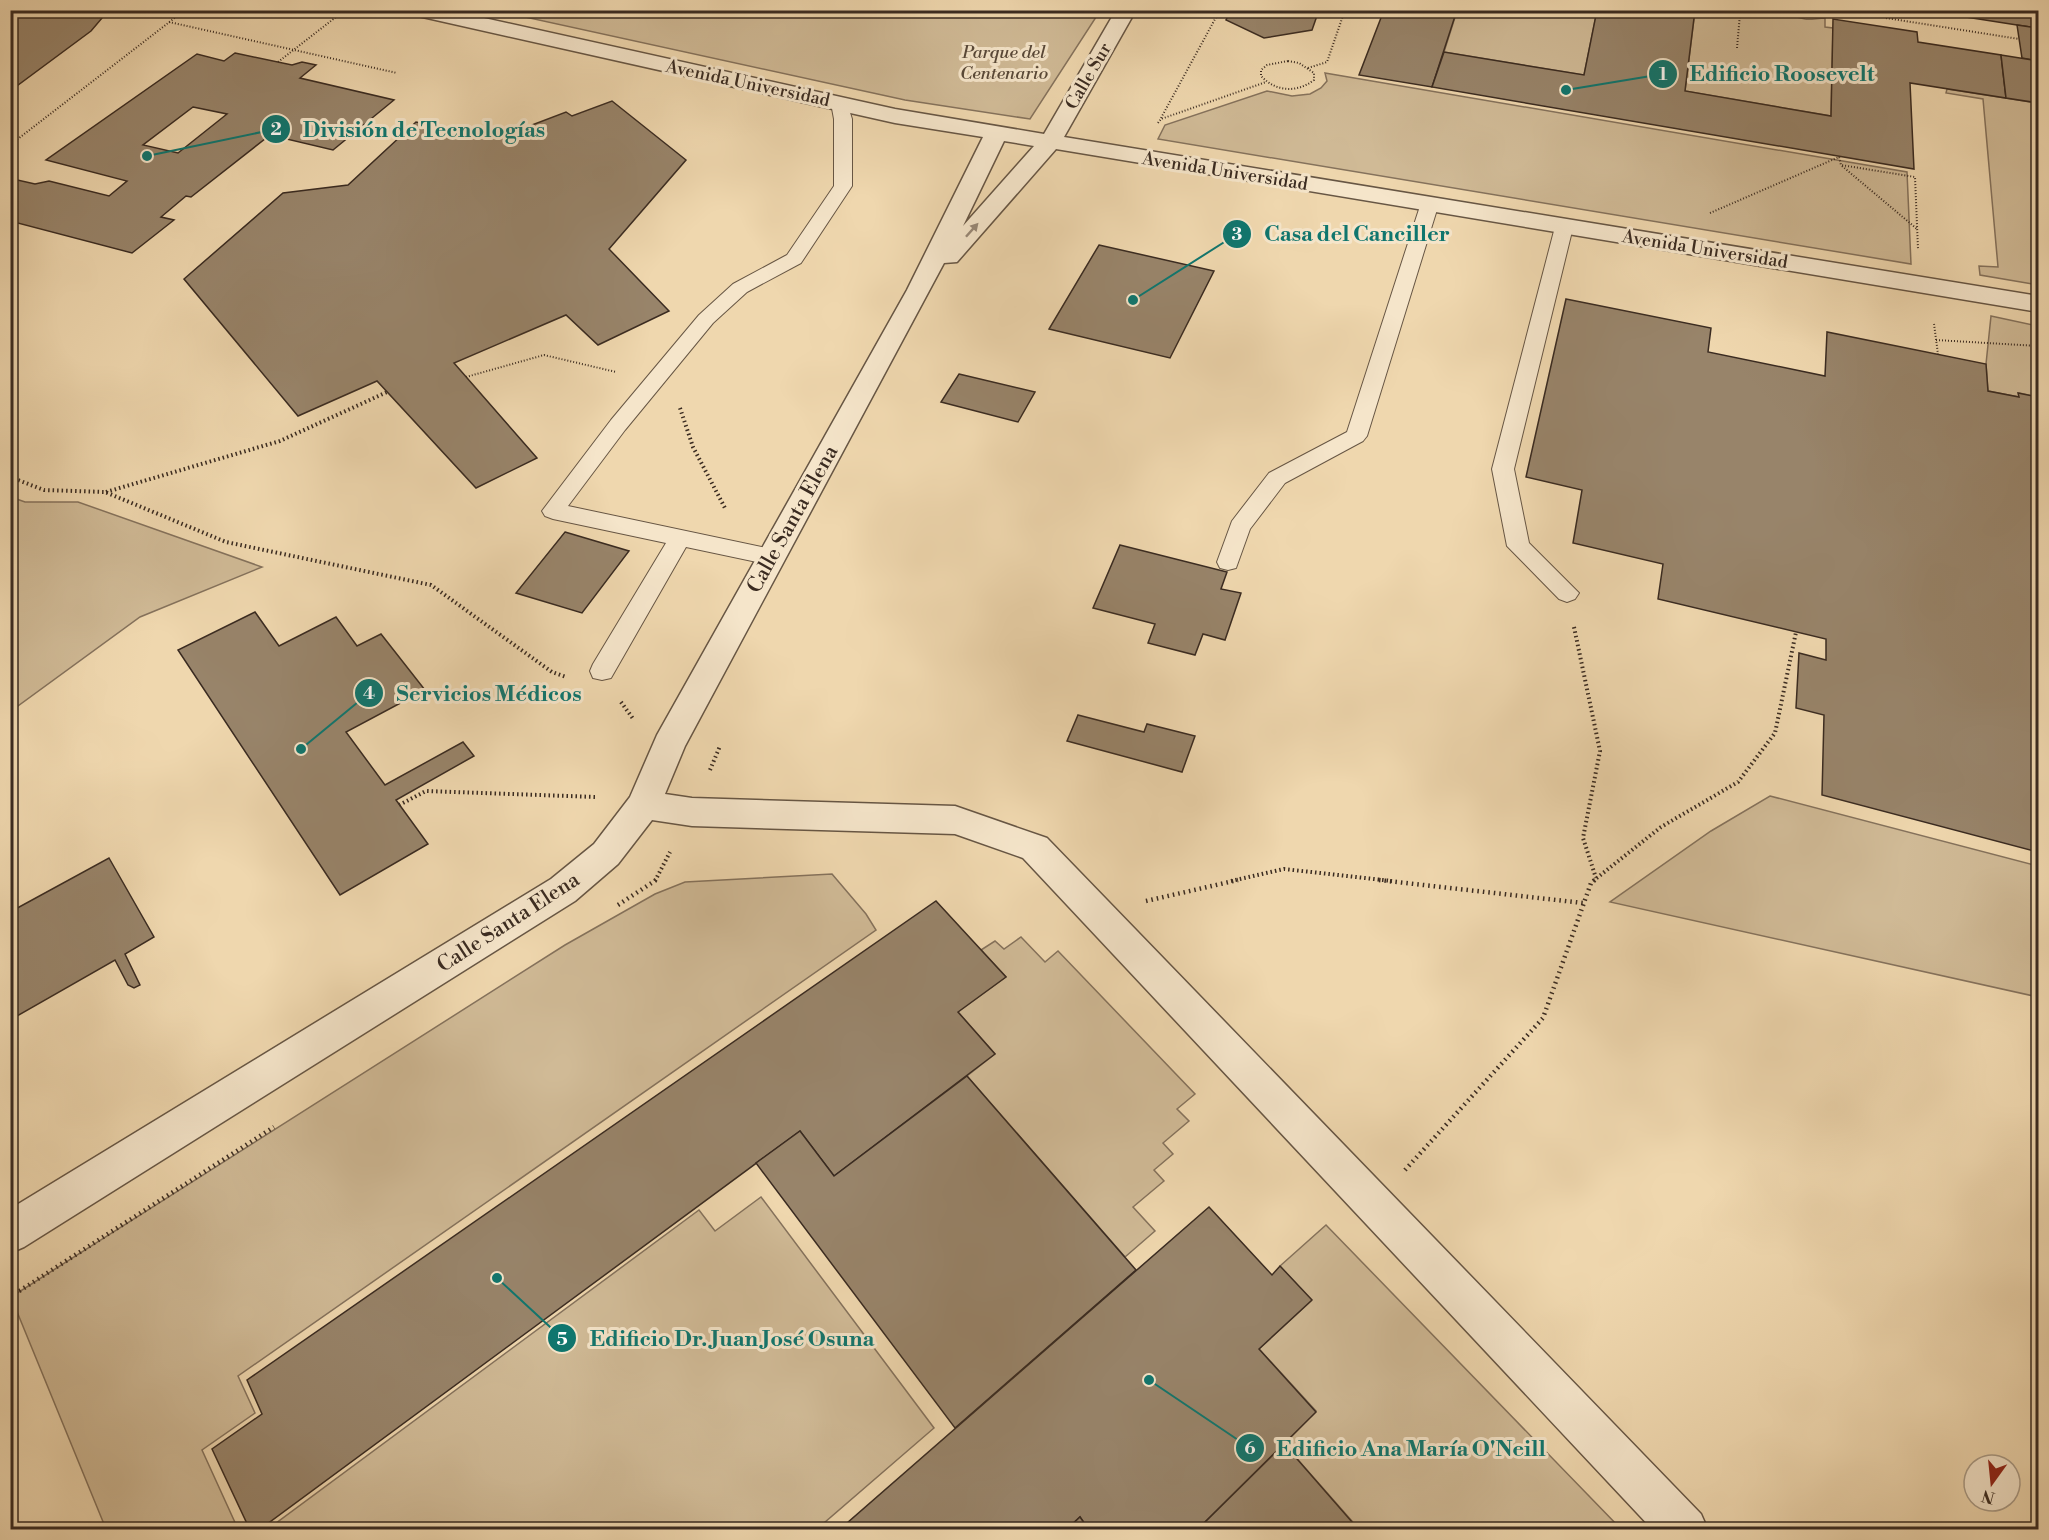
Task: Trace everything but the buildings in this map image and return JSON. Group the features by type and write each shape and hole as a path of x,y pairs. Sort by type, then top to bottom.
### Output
{"street":[{"name":"Avenida Universidad","path":"418,10 451,14 839,103 996,134 2038,304"},
{"name":"Calle Sur","path":"1050,142 1126,10"},
{"name":"Calle Santa Elena","path":"10,1233 563,890 606,854 644,805 669,744 919,290 996,134"},
{"name":"Calle Santa Elena","path":"919,290 1050,142"},
{"path":"644,805 692,812 956,820 1035,848 1685,1530"}],"lane":[{"path":"771,557 553,511 618,425 706,319 740,288 794,260 843,186 843,119 839,103"},
{"path":"1228,562 1240,528 1277,478 1356,436 1430,203"},
{"path":"1564,227 1503,469 1506,494 1518,546 1567,593"},
{"path":"602,672 680,539"}],"path":[{"path":"10,145 184,10"},
{"path":"278,62 345,10"},
{"path":"1156,127 1220,10"},
{"path":"1308,68 1326,62 1344,12 1338,10"},
{"path":"1737,48 1740,14"},
{"path":"1886,18 2019,39"},
{"path":"169,22 397,73"},
{"path":"1288,61 1308,68 1314,74 1314,80 1308,85 1287,89 1266,82 1261,76 1261,70 1276,62 1288,61"},
{"path":"1161,118 1266,82"},
{"path":"1649,240 1839,156 1841,165 1917,229"},
{"path":"1841,165 1915,177 1918,250"},
{"path":"1934,321 1938,354"},
{"path":"1936,340 2038,346"},
{"path":"466,377 544,355 655,382 675,391 693,447 729,515"},
{"path":"10,477 44,490 105,492 280,441 387,392"},
{"path":"105,492 226,542 431,585 552,672 568,678"},
{"path":"1567,593 1600,751 1583,838 1596,878"},
{"path":"1375,1204 1543,1018 1561,973 1590,883 1660,827 1738,782 1774,733 1796,632"},
{"path":"616,694 639,726 669,744"},
{"path":"399,805 426,791 599,797 644,805"},
{"path":"1096,912 1284,869 1583,903"}],"green space":[{"name":"Parque del Centenario","path":"498,11 1100,11 1030,119 905,100"},
{"path":"1457,11 1597,11 1584,75 1444,52"},
{"path":"1695,11 1735,11 1740,14 1765,11 1805,19 1825,18 1825,27 1833,28 1831,116 1685,91"},
{"path":"1325,73 1907,172 1911,264 1158,139 1165,125 1267,91 1292,96 1310,94 1321,88 1327,81"},
{"path":"1947,89 2038,103 2038,285 1980,275 1979,266 1998,267 1983,99 1946,93"},
{"path":"1991,316 2038,326 2038,397 2019,393 2019,397 1988,391 1986,364"},
{"path":"11,497 25,502 78,502 262,567 140,617 11,711"},
{"path":"1770,796 2038,866 2038,997 1610,902 1711,831"},
{"path":"832,874 866,914 876,930 238,1376 255,1413 202,1450 238,1529 106,1529 11,1297 565,945 655,894 685,882"},
{"path":"1021,937 1045,962 1058,951 1195,1094 1177,1109 1189,1121 1163,1143 1173,1154 1154,1170 1164,1181 1133,1207 1155,1231 1125,1257 967,1076 995,1054 958,1012 1006,977 981,950 995,941 1004,949"},
{"path":"761,1197 934,1428 817,1529 268,1529 699,1210 715,1231"},
{"path":"1326,1225 1621,1529 1359,1529 1284,1444 1316,1411 1259,1349 1311,1301 1280,1266"}],"place":[{"name":"Edificio Roosevelt","path":"1566,90"},
{"name":"División de Tecnologías","path":"147,156"},
{"name":"Casa del Canciller","path":"1133,300"},
{"name":"Servicios Médicos","path":"301,749"},
{"name":"Edificio Dr. Juan José Osuna","path":"497,1278"},
{"name":"Edificio Ana María O'Neill","path":"1149,1380"}]}
